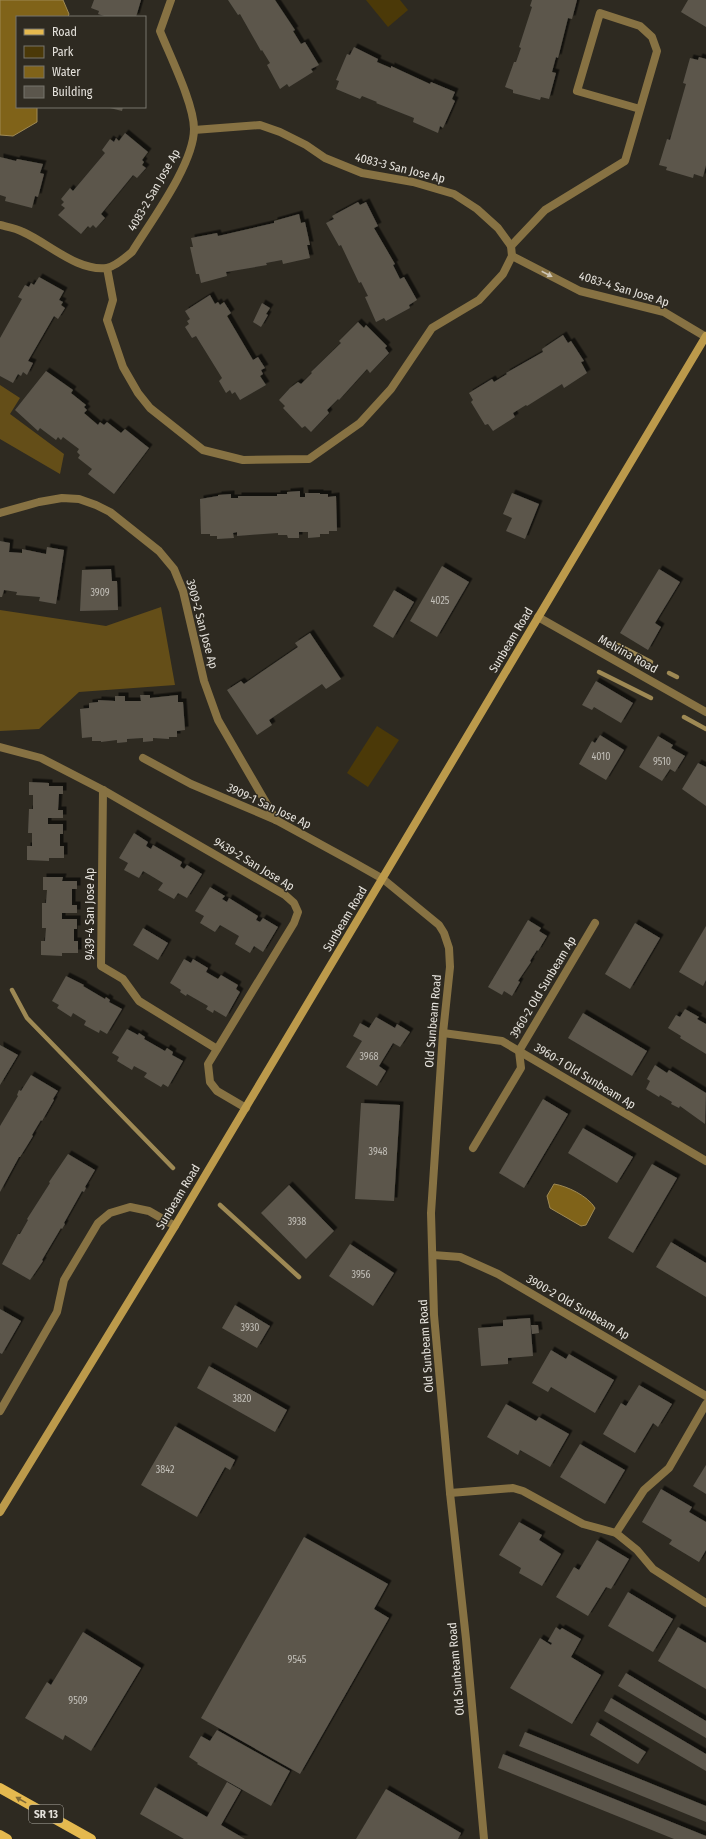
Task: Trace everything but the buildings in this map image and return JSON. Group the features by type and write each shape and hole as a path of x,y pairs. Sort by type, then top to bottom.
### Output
{"main road":[{"name":"SR 13","path":"0,1788 91,1839"},
{"path":"0,1834 7,1839"}],"street":[{"name":"4083-2 San Jose Ap","path":"107,268 132,252 189,157 194,130 190,106 160,31 171,0"},
{"path":"0,225 23,231 74,261 93,267 107,268 113,300 107,320 123,367 138,393 150,408 203,450 243,460 309,459 360,423 390,389 432,328 479,300 504,274 512,256 511,246 545,210 626,161 657,51 652,37 640,26 600,13 577,91 640,109"},
{"name":"4083-3 San Jose Ap","path":"194,130 260,125 280,132 306,145 325,158 362,173 413,182 454,194 478,209 498,228 511,246"},
{"name":"4083-4 San Jose Ap","path":"512,256 580,291 664,312 706,336"},
{"name":"Sunbeam Road","path":"0,1512 246,1108 706,336"},
{"name":"3909-2 San Jose Ap","path":"0,513 39,502 62,498 79,499 110,512 159,551 174,569 183,591 204,681 218,720 276,820"},
{"name":"Melvina Road","path":"538,617 706,712"},
{"name":"9439-2 San Jose Ap","path":"0,747 41,758 103,790 285,896 294,903 298,912 294,923 208,1064 210,1082 217,1091 246,1108"},
{"name":"3909-1 San Jose Ap","path":"143,758 191,784 276,820 382,879"},
{"name":"9439-4 San Jose Ap","path":"103,790 101,966 122,979 139,1001 217,1049"},
{"name":"Old Sunbeam Road","path":"382,879 439,925 444,933 449,948 450,967 443,1033 431,1213 434,1315 484,1839"},
{"name":"3960-2 Old Sunbeam Ap","path":"473,1148 521,1068 519,1051 595,923"},
{"name":"3960-1 Old Sunbeam Ap","path":"443,1033 502,1041 706,1162"},
{"path":"0,1411 57,1312 64,1280 98,1223 110,1213 130,1207 149,1211 175,1226"},
{"name":"3900-2 Old Sunbeam Ap","path":"433,1255 460,1257 498,1274 706,1396"},
{"path":"616,1533 644,1490 669,1468 706,1404"},
{"path":"450,1493 513,1488 523,1491 583,1524 616,1533 637,1550 653,1569 706,1602"}],"green space":[{"path":"366,0 400,0 408,10 388,27"},
{"path":"377,726 399,740 368,787 347,773"}],"shaded area":[{"path":"0,385 20,398 10,414 64,454 60,474 0,439"},
{"path":"161,607 175,685 79,692 39,729 0,731 0,610 106,626"}],"water":[{"path":"0,0 63,0 69,14 68,16 16,16 16,108 37,108 37,122 13,136 0,135"},
{"path":"554,1184 577,1192 592,1204 595,1208 586,1225 581,1226 550,1208 547,1196"}],"waterway":[{"path":"618,645 651,662"},
{"path":"599,672 651,698"},
{"path":"669,673 677,677"},
{"path":"684,717 706,729"},
{"path":"12,990 27,1018 173,1168"},
{"path":"220,1205 299,1277"}]}
